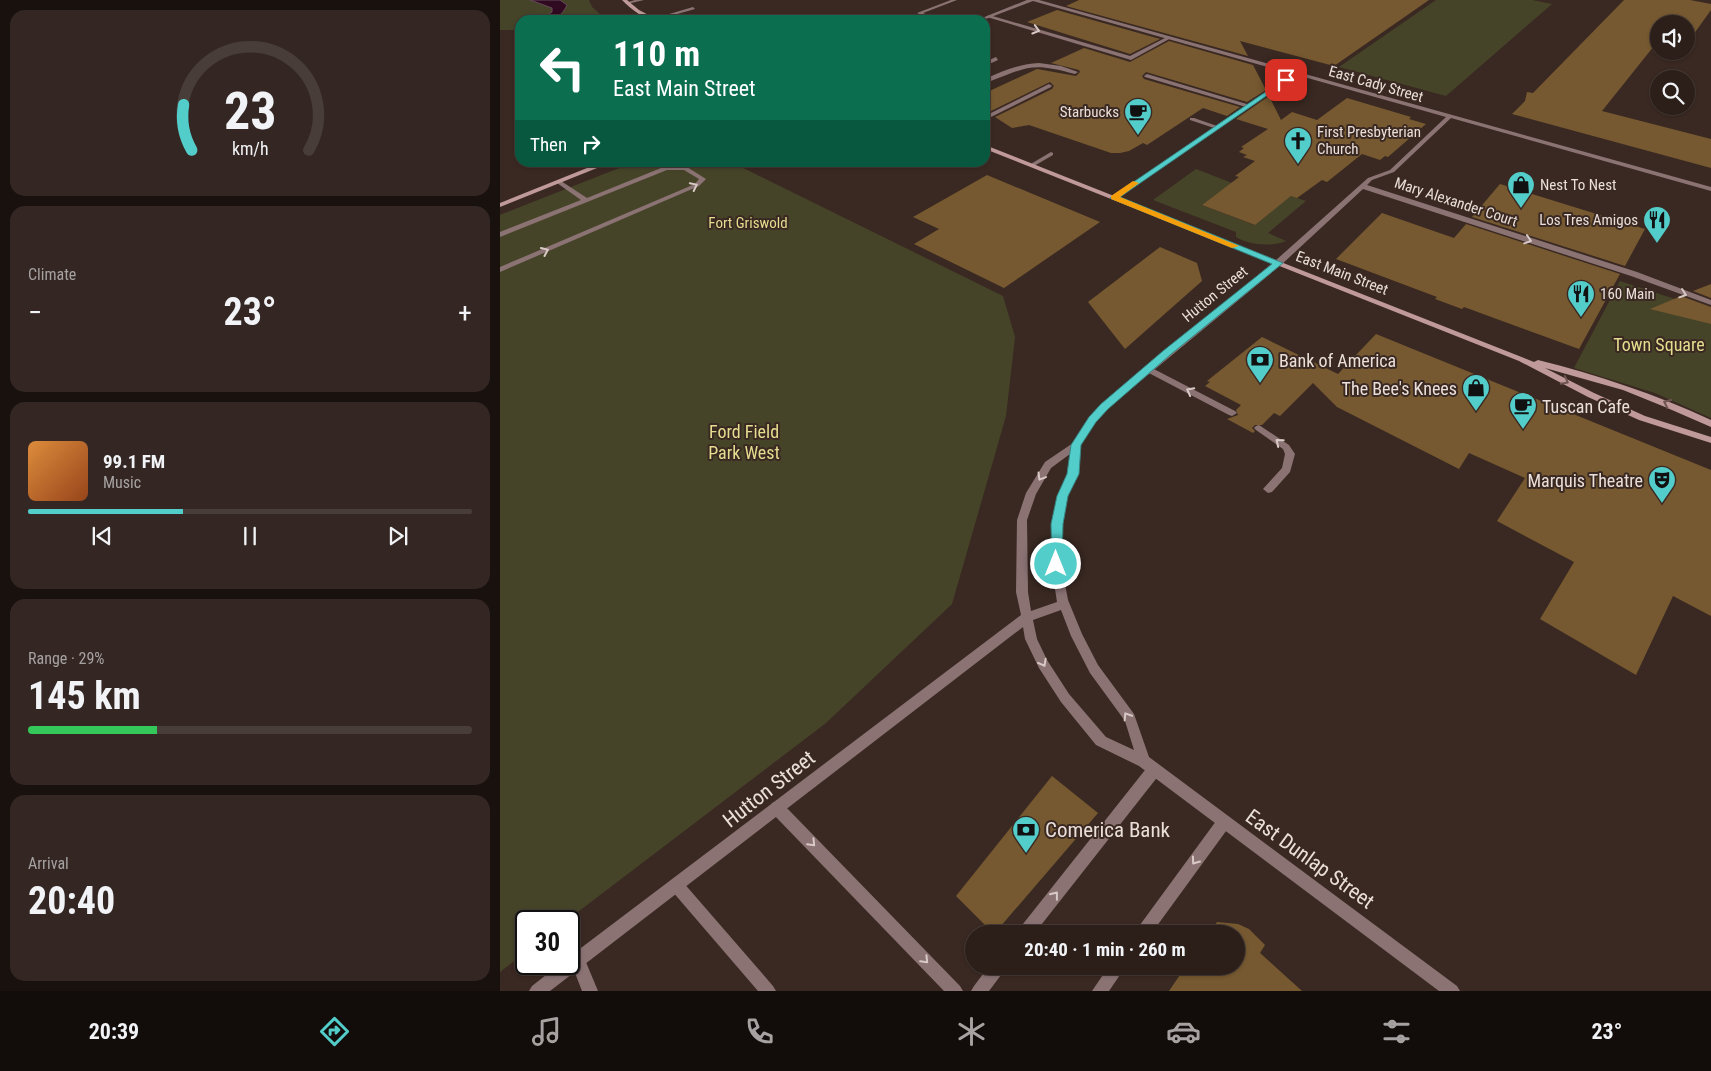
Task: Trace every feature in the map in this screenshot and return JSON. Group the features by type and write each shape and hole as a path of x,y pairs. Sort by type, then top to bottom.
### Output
{"street":[{"path":"625,2 642,0"},
{"path":"925,15 919,13 955,0"},
{"path":"990,16 1033,0"},
{"name":"East Cady Street","path":"1033,0 1711,189"},
{"path":"625,2 646,15"},
{"path":"670,15 693,8"},
{"path":"990,16 1131,58 1169,38"},
{"path":"990,62 996,59"},
{"path":"990,79 1016,68 1041,63 1075,72"},
{"path":"1114,198 1295,74"},
{"path":"1147,76 1248,106"},
{"path":"990,116 1049,86"},
{"name":"Hutton Street","path":"1026,618 1021,572 1022,520 1031,493 1048,465 1076,445 1092,420 1105,406 1278,263 1370,179 1392,171 1450,117"},
{"path":"1192,119 1217,127"},
{"name":"East Main Street","path":"990,149 1522,358 1591,395 1642,418 1711,440"},
{"path":"1032,165 1051,154"},
{"path":"500,205 596,167"},
{"path":"500,235 670,167"},
{"path":"500,270 697,185 702,179 685,168 679,167"},
{"path":"559,182 586,200"},
{"name":"Mary Alexander Court","path":"1362,186 1634,274 1711,303"},
{"name":"East Main Street","path":"1522,358 1597,377 1646,394 1711,424"},
{"path":"1148,369 1232,414"},
{"path":"1259,428 1286,448 1290,454 1287,469 1268,489"},
{"name":"Hutton Street","path":"580,959 1026,618 1064,604 1056,564 1057,524 1062,496 1073,474 1076,445"},
{"path":"1031,925 1148,766 1130,718 1094,669 1064,604"},
{"name":"East Dunlap Street","path":"1026,618 1031,639 1041,661 1065,698 1101,741 1148,766 1452,991"},
{"path":"777,808 955,991"},
{"path":"1149,925 1224,822"},
{"path":"677,886 768,991"},
{"path":"580,965 590,991"},
{"name":"Hutton Street","path":"537,991 558,975"},
{"path":"979,991 992,975"},
{"path":"1100,991 1112,975"}],"green space":[{"path":"500,0 589,0 592,7 600,14 515,15 515,30 500,30"},
{"path":"1436,0 1532,0 1552,4 1446,96 1339,67"},
{"name":"Ford Field Park West","path":"622,167 741,167 1003,296 1015,337 1006,416 952,604 826,723 580,910 515,910 515,960 500,972 500,215"},
{"path":"1196,169 1232,183 1202,205 1254,225 1291,196 1306,201 1268,233 1286,241 1274,244 1247,242 1236,237 1236,232 1153,200"},
{"name":"Town Square","path":"1620,281 1711,311 1711,418 1655,393 1574,368"}],"shaded area":[{"path":"530,0 560,0 567,5 559,15 547,15 552,12 552,8"}],"building":[{"path":"1079,0 1429,0 1334,66 1240,41 1248,56 1066,6"},
{"path":"1624,0 1690,0 1711,4 1711,10 1695,32 1695,15 1650,15 1650,51 1602,111 1711,139 1711,168 1512,114 1525,101 1527,92 1533,93"},
{"path":"1057,10 1160,39 1130,54 1027,22"},
{"path":"1169,41 1253,65 1266,90 1247,102 1146,72 1142,76 1144,79 1240,107 1227,116 1203,108 1147,145 1143,143 1129,151 1120,153 1111,153 1029,125 1012,128 995,117 1052,89 1054,86 1050,82 990,110 990,91 1037,69 1076,76 1080,72 1079,70 1051,63 1084,48 1130,62"},
{"name":"First Presbyterian Church","path":"1269,96 1281,120 1292,112 1317,120 1347,98 1411,117 1409,119 1426,124 1388,157 1385,156 1380,160 1362,154 1327,182 1322,180 1297,198 1291,196 1255,225 1202,205 1239,177 1235,176 1255,161 1243,157 1247,155 1239,152 1244,148 1241,147 1268,129 1236,119"},
{"path":"987,175 1100,222 1004,288 914,244 939,229 913,217"},
{"path":"1500,184 1645,229 1625,266 1472,217"},
{"path":"1382,213 1454,238 1466,224 1620,274 1579,349 1464,307 1462,309 1435,299 1437,297 1336,259"},
{"path":"1160,247 1197,263 1202,281 1125,349 1088,302"},
{"path":"1711,284 1711,298 1693,291"},
{"path":"1681,296 1711,307 1711,324 1650,309"},
{"path":"1376,334 1711,470 1711,616 1673,596 1636,675 1540,619 1574,562 1497,521 1525,478 1469,453 1459,469 1337,407 1313,383 1280,416 1274,413 1262,425 1255,425 1252,428 1255,431 1253,433 1227,419 1238,415 1236,410 1241,405 1205,386 1210,382 1207,381 1262,337 1338,374"},
{"name":"Comerica Bank","path":"1052,776 1098,813 1002,925 985,925 956,896"},
{"path":"1217,922 1240,925 1215,925"},
{"path":"1245,927 1265,945 1260,953 1302,991 1169,991 1180,975 1245,975"}],"slow traffic":[{"path":"1135,183 1114,198 1235,246"}],"place":[{"name":"Starbucks","path":"1138,136"},
{"name":"First Presbyterian Church","path":"1298,165"},
{"name":"Nest To Nest","path":"1521,209"},
{"name":"Los Tres Amigos","path":"1657,244"},
{"name":"160 Main","path":"1581,318"},
{"name":"Bank of America","path":"1260,384"},
{"name":"The Bee's Knees","path":"1476,412"},
{"name":"Tuscan Cafe","path":"1523,430"},
{"name":"Marquis Theatre","path":"1662,504"},
{"name":"Comerica Bank","path":"1026,854"}],"route":[{"path":"1056,564 1057,524 1062,496 1073,474 1076,445 1092,420 1105,406 1167,353 1278,263 1114,198 1286,80"}],"park label":[{"name":"Fort Griswold","path":"748,223"}]}
